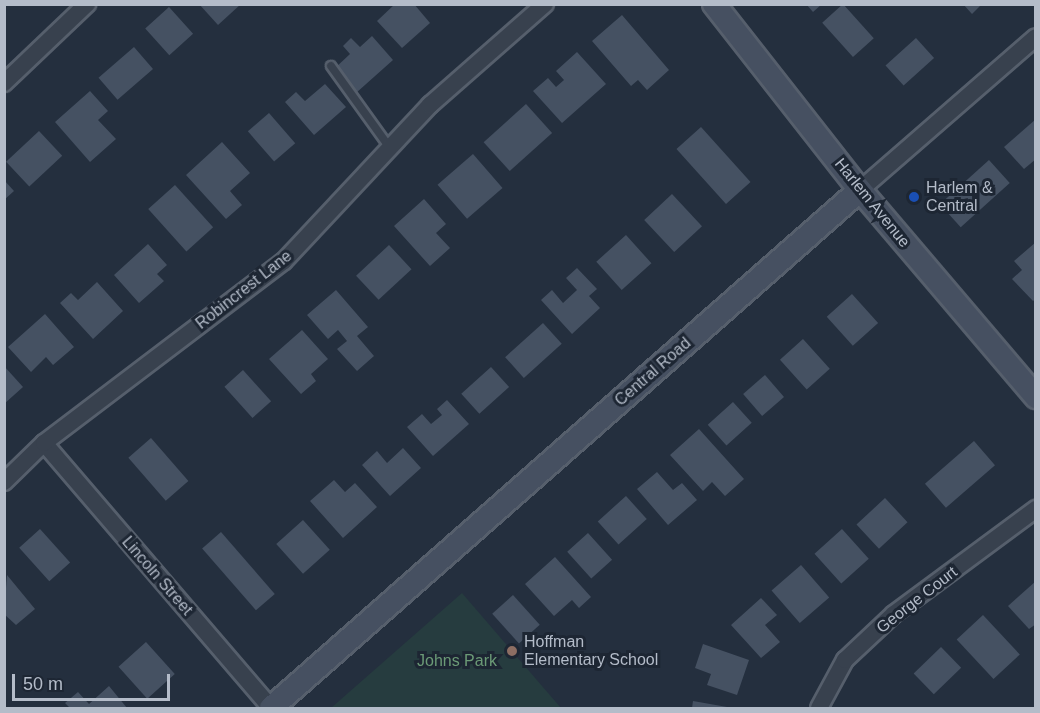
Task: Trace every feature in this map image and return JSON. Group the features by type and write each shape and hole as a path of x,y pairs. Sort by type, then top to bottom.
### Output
{"main road":[{"name":"Harlem Avenue","path":"714,4 860,190 1032,387"},
{"name":"Central Road","path":"271,708 860,190"}],"street":[{"path":"4,83 87,4"},
{"name":"Robincrest Lane","path":"4,482 44,443 284,261 430,105 545,4"},
{"name":"Central Road","path":"860,190 1035,37"},
{"name":"Lincoln Street","path":"44,443 271,708"},
{"name":"George Court","path":"819,708 846,660 894,614 1035,509"}],"lane":[{"path":"331,66 390,148"}],"green space":[{"name":"Johns Park","path":"462,593 561,708 331,708"}],"building":[{"path":"199,4 241,4 218,25"},
{"path":"395,4 414,4 430,23 402,48 377,21"},
{"path":"806,4 822,4 813,12"},
{"path":"843,4 874,38 853,57 822,23"},
{"path":"963,4 982,4 972,14"},
{"path":"169,7 193,34 169,55 145,28"},
{"path":"622,15 669,70 647,90 638,80 631,86 592,41"},
{"path":"372,36 393,60 356,93 334,69 350,54 343,46 351,38 360,47"},
{"path":"916,38 934,58 904,85 886,65"},
{"path":"134,47 153,69 118,100 99,78"},
{"path":"577,52 606,84 562,123 533,91 548,78 556,87 564,80 556,71"},
{"path":"325,84 346,107 314,135 285,102 296,92 305,101"},
{"path":"90,91 108,111 98,120 116,139 90,162 55,122"},
{"path":"526,104 552,133 510,171 484,142"},
{"path":"269,113 295,143 274,162 248,131"},
{"path":"1036,119 1036,159 1024,169 1004,147"},
{"path":"701,127 751,182 726,204 676,149"},
{"path":"39,131 62,156 29,187 6,162"},
{"path":"222,142 250,173 230,191 242,205 226,219 186,175"},
{"path":"473,154 503,188 467,219 438,185"},
{"path":"989,160 1010,183 961,227 940,204"},
{"path":"4,180 14,191 4,200"},
{"path":"175,185 213,227 186,251 148,209"},
{"path":"672,194 702,226 674,252 644,220"},
{"path":"424,199 446,224 436,233 450,248 430,266 394,226"},
{"path":"626,235 651,263 622,290 596,262"},
{"path":"1036,242 1036,299 1033,301 1012,279 1022,270 1014,261"},
{"path":"148,244 167,265 157,274 164,281 139,303 114,275"},
{"path":"389,245 412,269 379,300 356,276"},
{"path":"577,268 597,289 589,296 600,308 572,334 541,300 552,290 563,303 577,290 566,278"},
{"path":"97,282 123,311 93,339 60,303 71,293 78,300"},
{"path":"336,290 368,327 357,336 374,356 357,371 337,349 347,341 338,330 328,339 307,315"},
{"path":"852,294 878,323 853,346 827,317"},
{"path":"45,314 74,347 53,365 46,357 31,372 8,347"},
{"path":"543,323 562,344 524,378 505,357"},
{"path":"302,330 328,359 311,374 316,381 301,394 269,359"},
{"path":"803,339 830,369 807,389 780,360"},
{"path":"4,366 23,387 4,404"},
{"path":"491,367 509,387 479,414 461,394"},
{"path":"243,370 271,401 253,418 224,387"},
{"path":"765,375 784,397 762,416 743,394"},
{"path":"447,400 469,424 433,456 407,427 422,414 431,424 442,415 437,409"},
{"path":"733,402 752,423 726,446 708,425"},
{"path":"699,429 744,479 725,496 712,482 703,491 670,455"},
{"path":"151,438 188,481 166,501 128,458"},
{"path":"974,441 995,465 946,508 925,484"},
{"path":"403,448 421,468 390,496 362,465 377,451 387,463"},
{"path":"657,472 673,490 682,483 697,500 668,525 637,489"},
{"path":"334,480 345,492 355,483 377,507 343,538 310,501"},
{"path":"626,496 647,519 619,544 598,521"},
{"path":"885,498 908,522 879,549 856,525"},
{"path":"303,520 330,550 303,574 276,544"},
{"path":"40,529 70,562 49,581 19,548"},
{"path":"842,529 869,559 841,583 815,554"},
{"path":"221,532 275,594 256,610 202,548"},
{"path":"588,533 612,560 591,578 567,552"},
{"path":"555,557 591,597 579,608 572,600 554,616 525,584"},
{"path":"801,565 829,597 800,623 772,591"},
{"path":"7,575 35,609 16,625 4,614"},
{"path":"1036,581 1036,624 1029,629 1008,606"},
{"path":"513,595 540,625 519,643 492,614"},
{"path":"761,598 777,615 765,625 780,642 761,658 731,625"},
{"path":"983,615 1020,654 993,679 957,640"},
{"path":"146,642 175,674 147,699 119,667"},
{"path":"703,644 749,660 737,695 707,685 711,674 695,668"},
{"path":"941,647 961,668 934,694 914,673"},
{"path":"109,686 127,708 70,708 65,703 78,692 89,704"},
{"path":"693,701 727,707 692,708"}],"place":[{"name":"Harlem & Central","path":"914,197"},
{"name":"Hoffman Elementary School","path":"512,651"}]}
